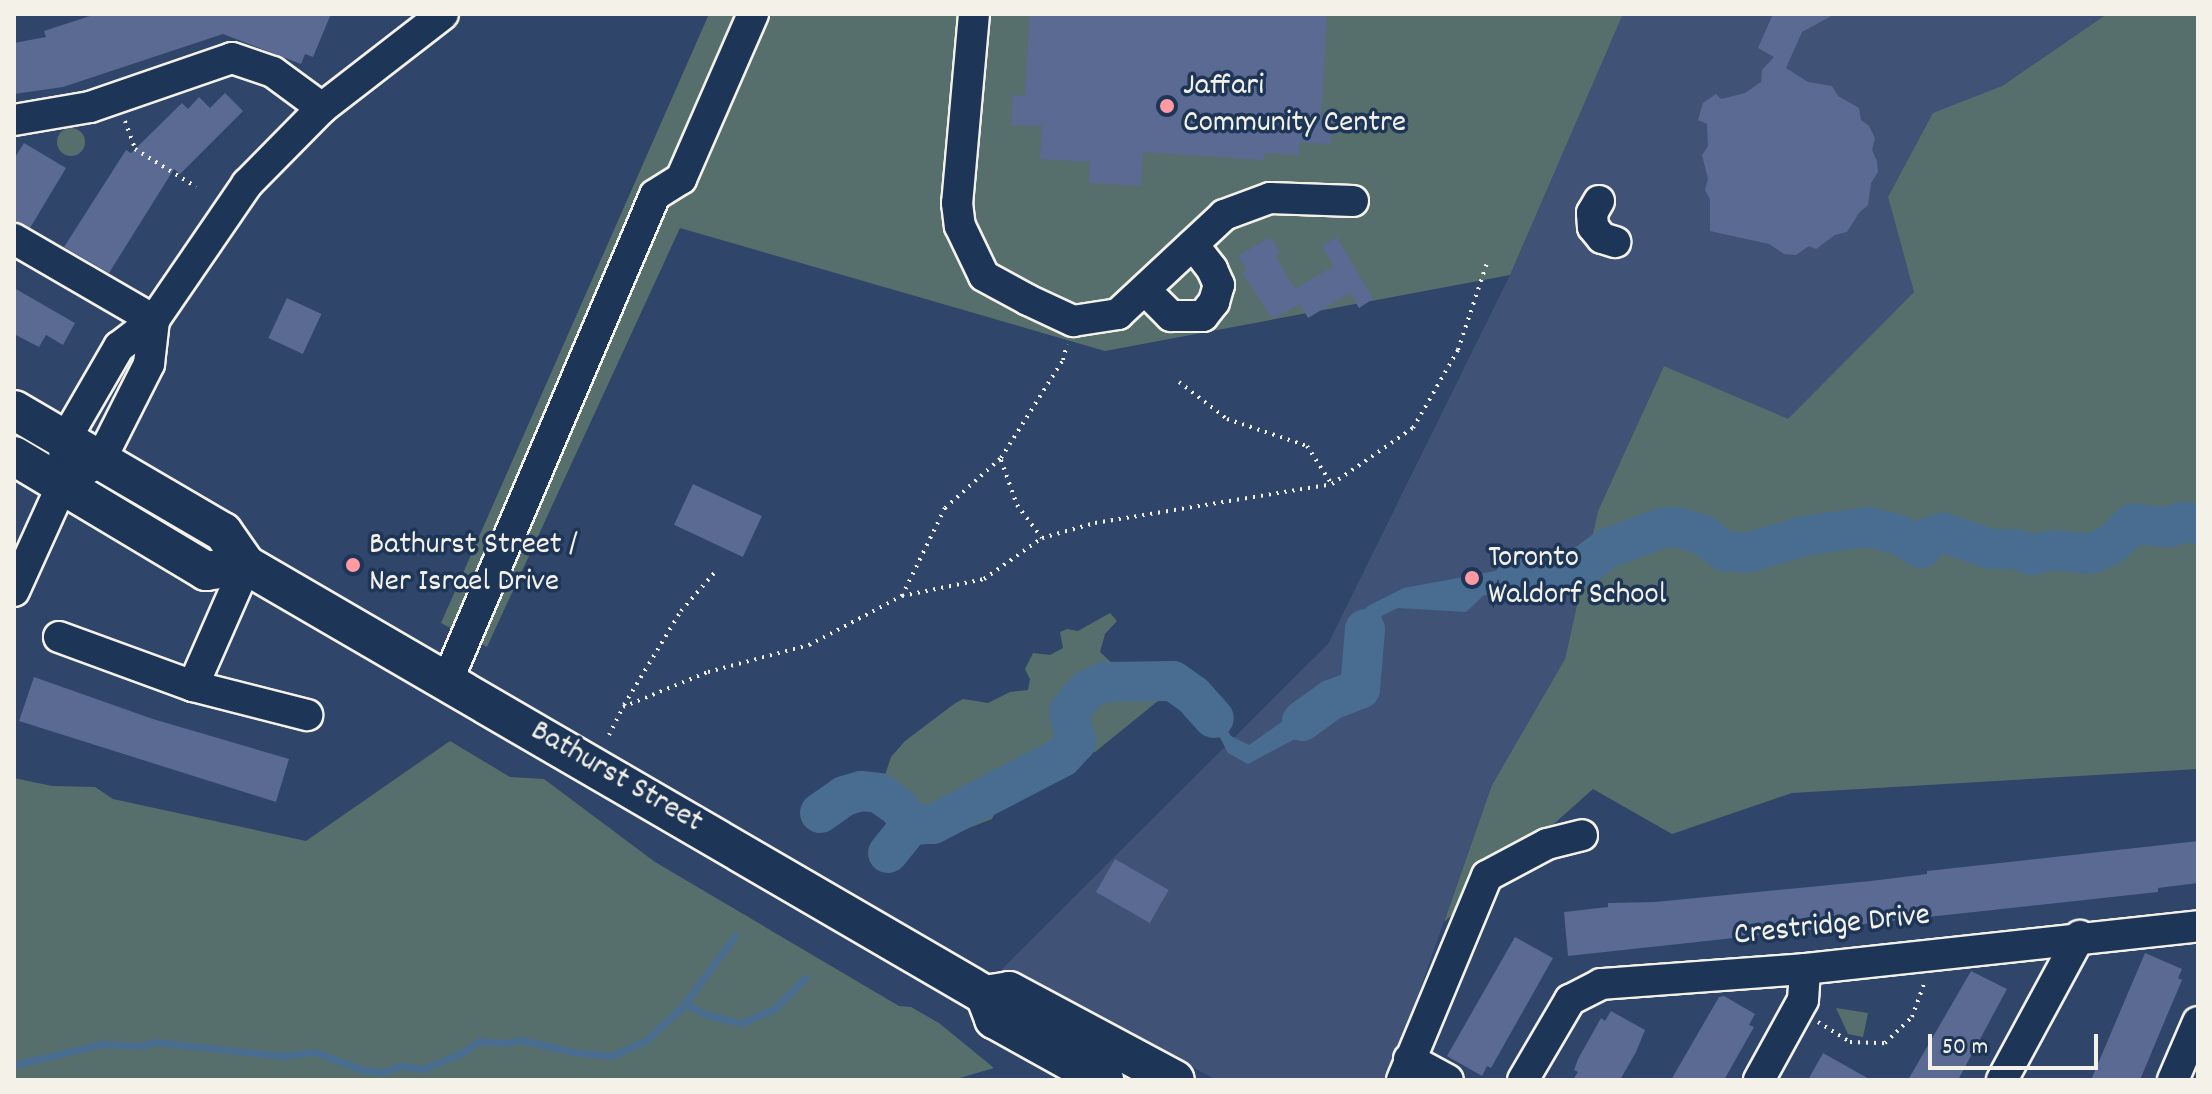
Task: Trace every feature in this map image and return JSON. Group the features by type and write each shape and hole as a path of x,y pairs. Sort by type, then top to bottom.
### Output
{"main road":[{"name":"Bathurst Street","path":"14,410 223,532 246,565 448,679 985,995 994,1019 1104,1080"},
{"path":"14,456 206,571 246,565"},
{"name":"Bathurst Street","path":"985,995 1009,991 1160,1076"}],"street":[{"path":"14,591 63,483 65,440 119,347 154,320 247,184 322,108 443,14"},
{"path":"448,679 655,195 681,179 753,14"},
{"path":"974,14 957,203 960,226 984,276 1073,321 1118,314 1224,215 1270,198 1353,201"},
{"path":"14,120 90,107 232,58 273,72 322,108"},
{"path":"1599,201 1592,213 1593,227 1602,238 1615,242"},
{"path":"14,239 154,320"},
{"path":"1145,290 1171,316 1203,316 1214,302 1219,285 1212,269 1193,245"},
{"path":"63,483 100,461 149,364 154,320"},
{"path":"193,686 246,565"},
{"path":"59,637 193,686 307,715"},
{"path":"1448,1080 1406,1069 1487,876 1547,844 1582,835"},
{"name":"Crestridge Drive","path":"1523,1080 1564,1008 1591,986 1805,969 2080,936 2198,926"},
{"path":"2002,1080 2080,936"},
{"path":"1759,1080 1803,1000 1805,969"},
{"path":"2173,1080 2198,1022"}],"path":[{"path":"119,98 135,149 196,187"},
{"path":"623,707 708,672 809,645 902,596 984,579 1042,538 1095,523 1332,484 1413,428 1458,350 1488,260"},
{"path":"902,596 945,508 1001,458 1063,360 1073,321"},
{"path":"1179,382 1227,419 1307,446 1332,484"},
{"path":"1001,458 1017,505 1042,538"},
{"path":"609,735 681,611 715,572"},
{"path":"1812,1019 1850,1042 1885,1043 1912,1017 1925,980"}],"shaded area":[{"name":"Toronto Waldorf School","path":"1623,14 2107,14 2002,86 1933,114 1888,197 1914,292 1788,420 1664,366 1598,511 1565,659 1492,785 1388,1080 1217,1080 1002,969 1328,644 1510,275"},
{"path":"1559,559 1566,564 1559,579 1531,578 1483,596 1466,612 1398,608 1383,615 1369,629 1369,647 1375,664 1347,695 1345,708 1328,708 1311,720 1306,733 1248,764 1228,753 1212,722 1174,688 1177,674 1198,685 1231,736 1249,745 1348,675 1356,643 1356,620 1368,606 1404,588"}],"green space":[{"path":"709,14 1623,14 1510,275 1105,351 680,228 487,647 441,623"},
{"path":"2107,14 2198,14 2198,769 1792,793 1672,834 1593,789 1444,922 1492,785 1565,659 1598,511 1664,366 1788,419 1914,292 1888,197 1933,113 2002,86"},
{"path":"71,128 81,132 85,142 81,152 71,156 61,152 57,142 61,132"},
{"path":"1110,613 1117,621 1105,634 1100,652 1115,666 1117,676 1177,674 1174,688 1095,752 1070,754 1063,762 1049,765 1020,792 999,804 992,819 948,836 919,833 896,842 897,825 892,811 865,801 847,802 846,789 885,775 891,757 905,741 954,704 963,699 988,703 1010,692 1028,690 1030,679 1025,669 1033,653 1050,655 1063,648 1060,632 1067,629 1078,631"},
{"path":"450,741 510,777 544,779 655,862 899,1006 911,1007 939,1023 994,1068 953,1080 14,1080 14,778 52,786 95,787 113,799 306,841"},
{"path":"1836,1008 1868,1013 1863,1037 1848,1034"}],"building":[{"path":"96,14 331,14 313,57 305,54 301,64 223,34 63,87 14,94 14,43 46,37 44,31"},
{"name":"Jaffari Community Centre","path":"1030,14 1327,14 1321,116 1333,116 1331,144 1300,142 1299,155 1264,153 1264,160 1143,152 1141,186 1089,183 1090,162 1040,159 1042,126 1011,125 1013,95 1025,96"},
{"path":"1773,14 1835,14 1802,32 1786,68 1808,82 1832,86 1838,96 1859,108 1861,120 1869,126 1875,138 1872,150 1878,172 1871,183 1868,205 1847,232 1835,235 1816,249 1809,246 1796,255 1784,254 1769,244 1710,231 1710,199 1705,190 1708,179 1702,155 1708,146 1707,124 1698,120 1703,103 1716,94 1721,99 1745,93 1761,82 1762,70 1774,57 1758,48"},
{"path":"225,93 243,111 180,174 174,169 109,273 64,247 126,150 131,153 182,103 188,109 199,97 210,108"},
{"path":"24,143 66,168 30,228 14,221 14,159"},
{"path":"1270,237 1280,253 1275,256 1295,289 1334,266 1322,246 1337,237 1373,299 1359,308 1350,293 1308,318 1300,304 1273,319 1242,273 1247,270 1238,256"},
{"path":"14,288 75,323 63,345 46,335 39,347 14,334"},
{"path":"287,298 321,314 303,354 268,338"},
{"path":"693,484 762,516 743,557 674,525"},
{"path":"34,677 153,719 289,759 276,802 19,721"},
{"path":"2198,841 2198,883 2158,888 2158,892 1568,956 1564,912 1608,907 1608,903 1655,902 1871,881 1927,874 1927,871"},
{"path":"1115,859 1169,890 1150,923 1096,892"},
{"path":"1515,937 1553,958 1491,1068 1487,1066 1482,1076 1447,1056"},
{"path":"2145,953 2182,969 2178,978 2182,980 2140,1080 2091,1080"},
{"path":"1971,971 2007,989 1958,1080 1908,1080"},
{"path":"1724,996 1755,1014 1749,1025 1754,1027 1724,1080 1671,1080 1719,997"},
{"path":"1611,1011 1645,1030 1636,1052 1620,1080 1573,1080 1578,1072 1574,1070 1578,1059 1601,1018 1605,1021"},
{"path":"1823,1053 1871,1080 1808,1080"}],"waterway":[{"path":"1514,580 1584,566 1608,548 1662,528 1678,527 1703,535 1724,551 1747,553 1804,536 1868,527 1899,535 1921,548 1930,537 1943,533 1991,549 2015,549 2032,555 2053,550 2090,554 2111,545 2132,524 2170,527 2183,522 2198,524"},
{"path":"1302,721 1331,700 1360,689 1365,629"},
{"path":"888,853 911,825 933,824 1062,757 1076,742 1069,711 1087,690 1105,682 1173,681 1193,695 1214,718"},
{"path":"820,813 844,796 861,791 879,793 899,807 911,825"},
{"path":"14,1065 102,1044 142,1046 155,1042 283,1056 315,1052 363,1070 382,1072 402,1066 423,1069 462,1053 479,1041 507,1043 521,1040 573,1052 612,1056 648,1039 683,1006 735,936"},
{"path":"686,1004 707,1015 742,1023 774,1009 805,978"}],"place":[{"name":"Jaffari Community Centre","path":"1167,106"},
{"name":"Bathurst Street / Ner Israel Drive","path":"353,565"},
{"name":"Toronto Waldorf School","path":"1472,578"}]}
